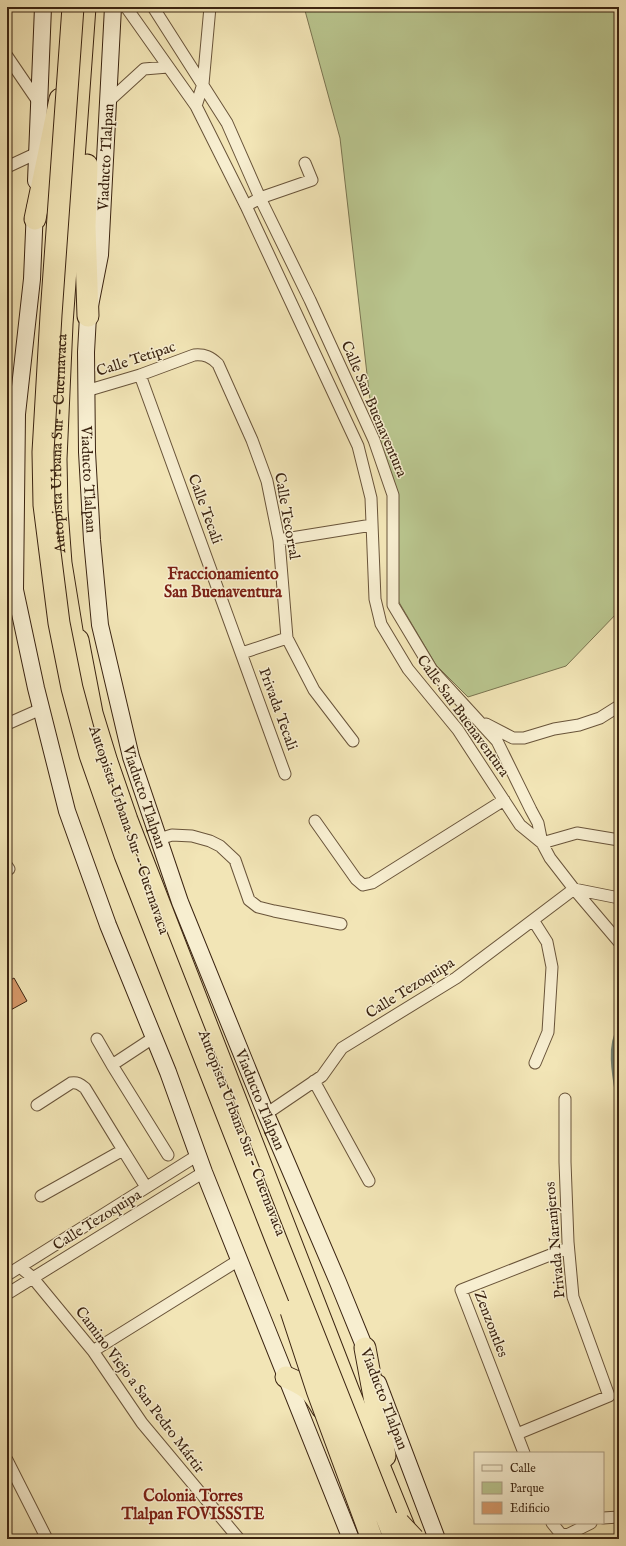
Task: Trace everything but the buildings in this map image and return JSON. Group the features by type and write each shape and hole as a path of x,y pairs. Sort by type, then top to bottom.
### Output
{"highway":[{"name":"Viaducto Tlalpan","path":"78,10 74,72 69,292 61,440 66,562 72,606 92,713 107,762 130,827 349,1392 385,1500 400,1536"},
{"name":"Autopista Urbana Sur - Cuernavaca","path":"78,10 51,315 42,452 44,505 59,623 72,688 90,755 125,855 275,1237 400,1536"},
{"name":"Autopista Urbana Sur - Cuernavaca","path":"78,10 56,459 57,510 61,563 71,633 81,686 99,756 134,855 229,1101 265,1186 300,1281 400,1536"},
{"path":"35,219 74,72"},
{"path":"74,72 89,130 85,227 88,316"},
{"path":"275,1237 288,1301 297,1330 372,1539"},
{"path":"286,1376 301,1383 309,1389 316,1398 368,1496 385,1500 365,1348"},
{"path":"400,1536 414,1539"}],"main road":[{"path":"43,7 32,279 17,414 15,590 41,709 67,811 108,925 168,1072 204,1172 351,1539"},
{"name":"Viaducto Tlalpan","path":"113,7 100,255 88,316 86,352 87,460 92,540 100,625 131,757 180,902 266,1114 365,1348 437,1539"}],"street":[{"name":"Calle San Buenaventura","path":"126,7 196,106 246,206 358,446 371,498 375,599 381,624 408,668 458,730 520,825 542,843"},
{"name":"Calle San Buenaventura","path":"153,7 227,123 260,198 310,300 371,433 393,495 393,604 432,670 497,741 538,824 542,843 550,858 619,942"},
{"path":"196,106 203,84 210,7"},
{"path":"7,56 39,103"},
{"path":"109,101 144,69 168,67"},
{"path":"7,167 37,153"},
{"path":"246,206 260,198 312,180 305,163"},
{"name":"Calle Tecorral","path":"194,355 202,354 213,358 218,364 252,440 267,481 278,540 288,638"},
{"name":"Calle Tetipac","path":"86,391 140,375 194,355"},
{"name":"Calle Tecali","path":"140,375 242,653"},
{"path":"278,540 372,525"},
{"path":"242,653 288,638 314,690 353,741"},
{"name":"Privada Tecali","path":"242,653 285,774"},
{"path":"475,717 513,738 524,738 554,729 579,725 600,718 619,706"},
{"path":"7,724 41,709"},
{"path":"316,821 356,879 363,884 372,883 504,800"},
{"path":"542,843 577,833 619,840"},
{"path":"159,839 172,835 192,836 210,841 220,846 234,860 249,900 258,907 342,924"},
{"path":"574,889 619,898"},
{"name":"Calle Tezoquipa","path":"266,1114 322,1076 342,1048 456,978 574,889"},
{"path":"533,920 547,942 552,967 548,1032 535,1063"},
{"path":"112,1064 153,1038"},
{"path":"97,1039 168,1155"},
{"path":"314,1081 368,1181"},
{"path":"37,1105 71,1083 76,1082 80,1084 84,1088 146,1187"},
{"name":"Privada Naranjeros","path":"517,1434 609,1396 573,1297 568,1248 565,1162 565,1099"},
{"path":"41,1196 123,1150"},
{"name":"Calle Tezoquipa","path":"7,1275 198,1155"},
{"name":"Calle Tezoquipa","path":"7,1294 204,1172"},
{"name":"Zenzontles","path":"524,1452 461,1290 568,1248"},
{"path":"93,1351 240,1260"},
{"name":"Camino Viejo a San Pedro Mártir","path":"20,1267 32,1278 93,1351 142,1423 239,1539"},
{"path":"7,1460 47,1539"},
{"path":"604,1518 619,1516"},
{"path":"553,1524 560,1533 567,1535 589,1524"}],"green space":[{"path":"304,7 619,7 619,611 566,666 468,697 436,665 393,592 386,463 371,409 340,138"}],"waterway":[{"path":"619,1029 615,1037 612,1056 619,1107"}],"district":[{"name":"Fraccionamiento San Buenaventura","path":"223,584"},
{"name":"Colonia Torres Tlalpan FOVISSSTE","path":"193,1506"}]}
